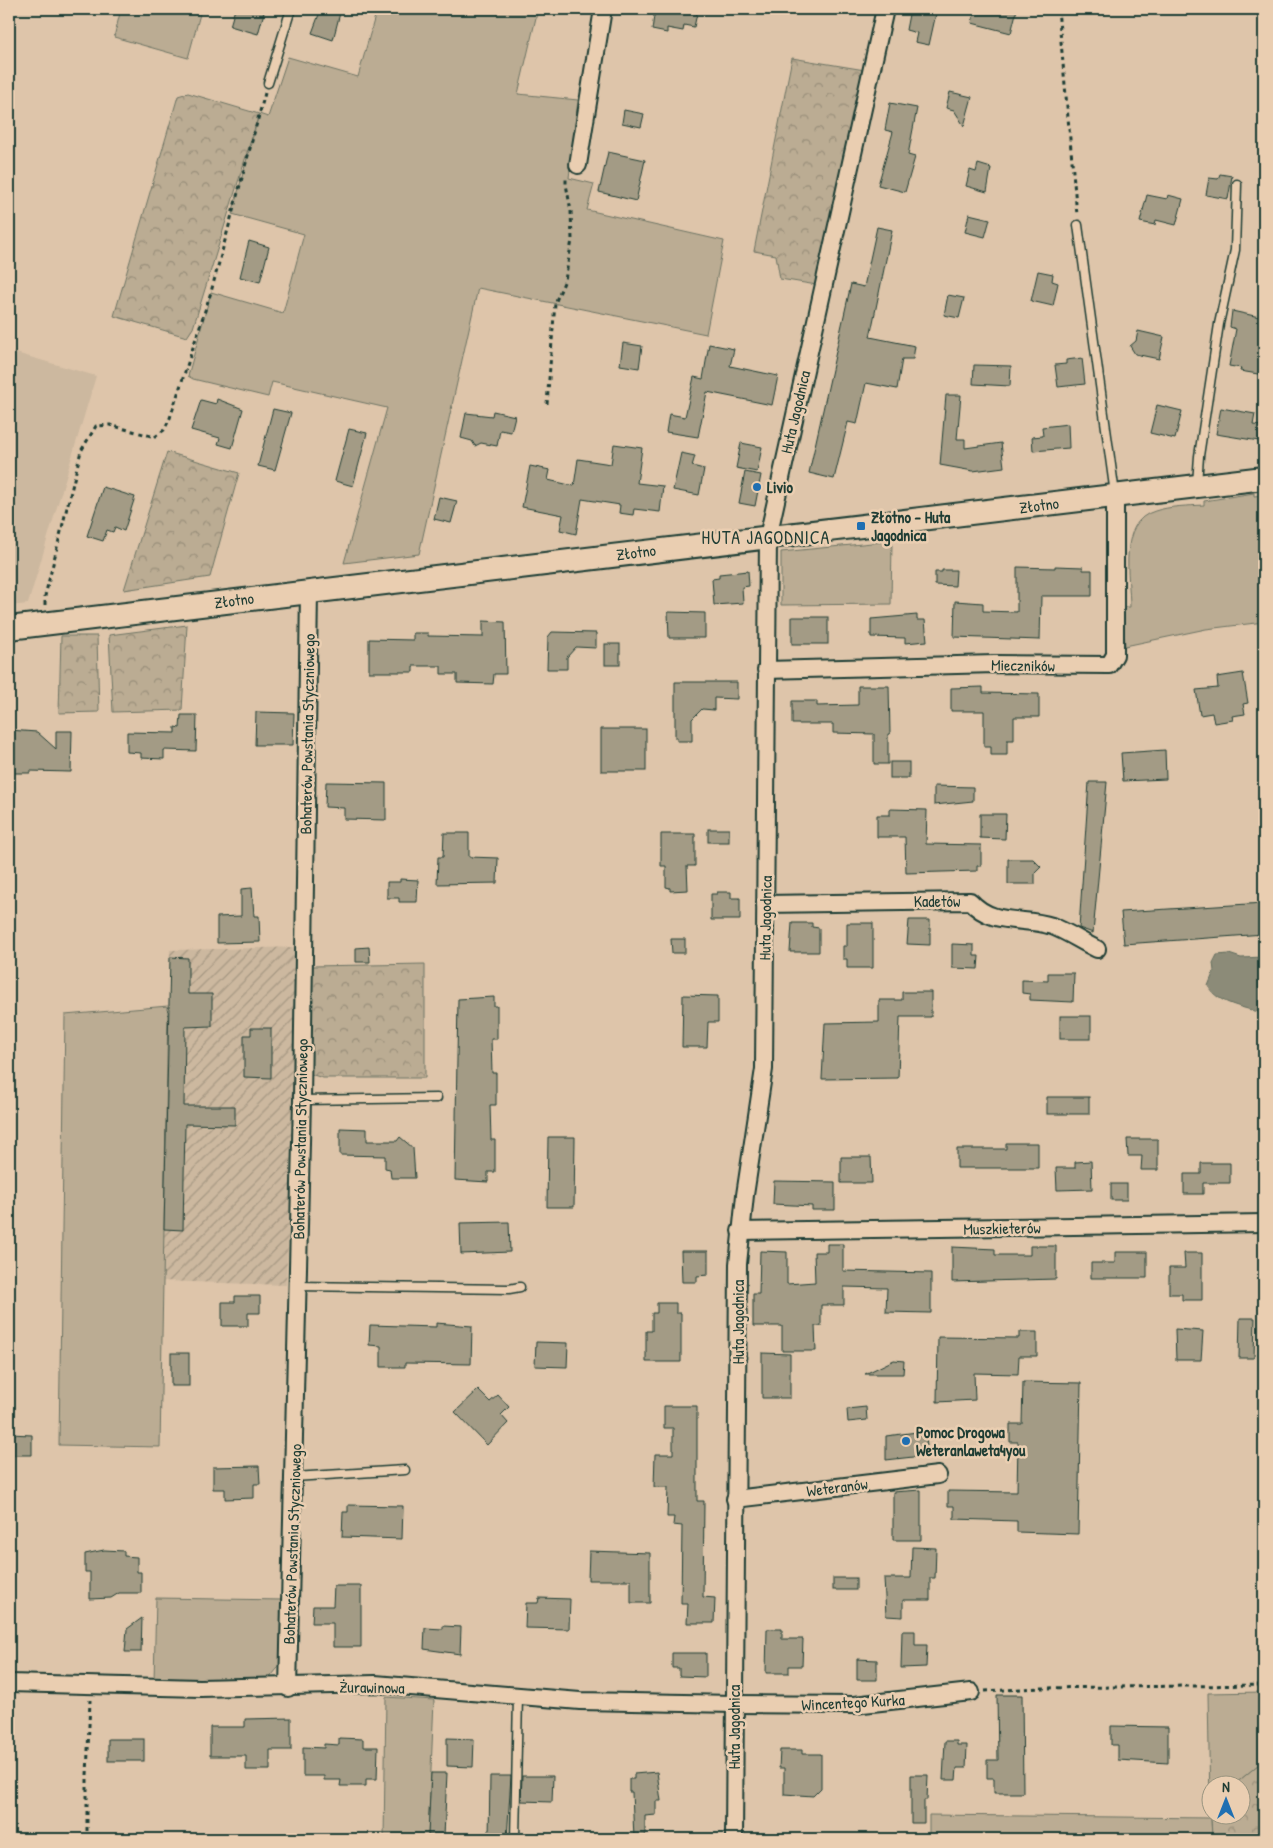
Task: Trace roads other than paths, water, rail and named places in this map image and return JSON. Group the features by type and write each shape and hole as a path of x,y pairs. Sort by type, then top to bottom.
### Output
{"street":[{"path":"573,166 603,9"},
{"name":"Huta Jagodnica","path":"734,1839 738,1264 740,1231 764,1069 768,537 885,9"},
{"name":"Złotno","path":"9,628 1264,478"},
{"name":"Mieczników","path":"766,670 871,669 968,665 1109,665 1115,656 1115,496"},
{"name":"Bohaterów Powstania Styczniowego","path":"288,1688 294,1477 296,1286 302,1100 309,591"},
{"name":"Kadetów","path":"765,904 970,901 980,911 995,917 1052,926 1097,950"},
{"name":"Muszkieterów","path":"740,1231 1264,1223"},
{"name":"Weteranów","path":"735,1499 938,1475"},
{"name":"Żurawinowa","path":"9,1682 288,1688 375,1684 580,1701 734,1704"},
{"name":"Wincentego Kurka","path":"734,1704 854,1705 972,1692"}],"lane":[{"path":"268,83 291,9"},
{"path":"1197,486 1199,456 1219,324 1235,250 1237,184"},
{"path":"1078,225 1115,496"},
{"path":"302,1100 437,1098"},
{"path":"296,1286 509,1289 520,1287"},
{"path":"294,1477 405,1470"},
{"path":"515,1839 518,1696"}],"place":[{"name":"Livio","path":"757,487"},
{"name":"Złotno - Huta Jagodnica","path":"861,526"},
{"name":"Pomoc Drogowa Weteranlaweta4you","path":"906,1441"}],"district":[{"name":"HUTA JAGODNICA","path":"766,537"}]}
